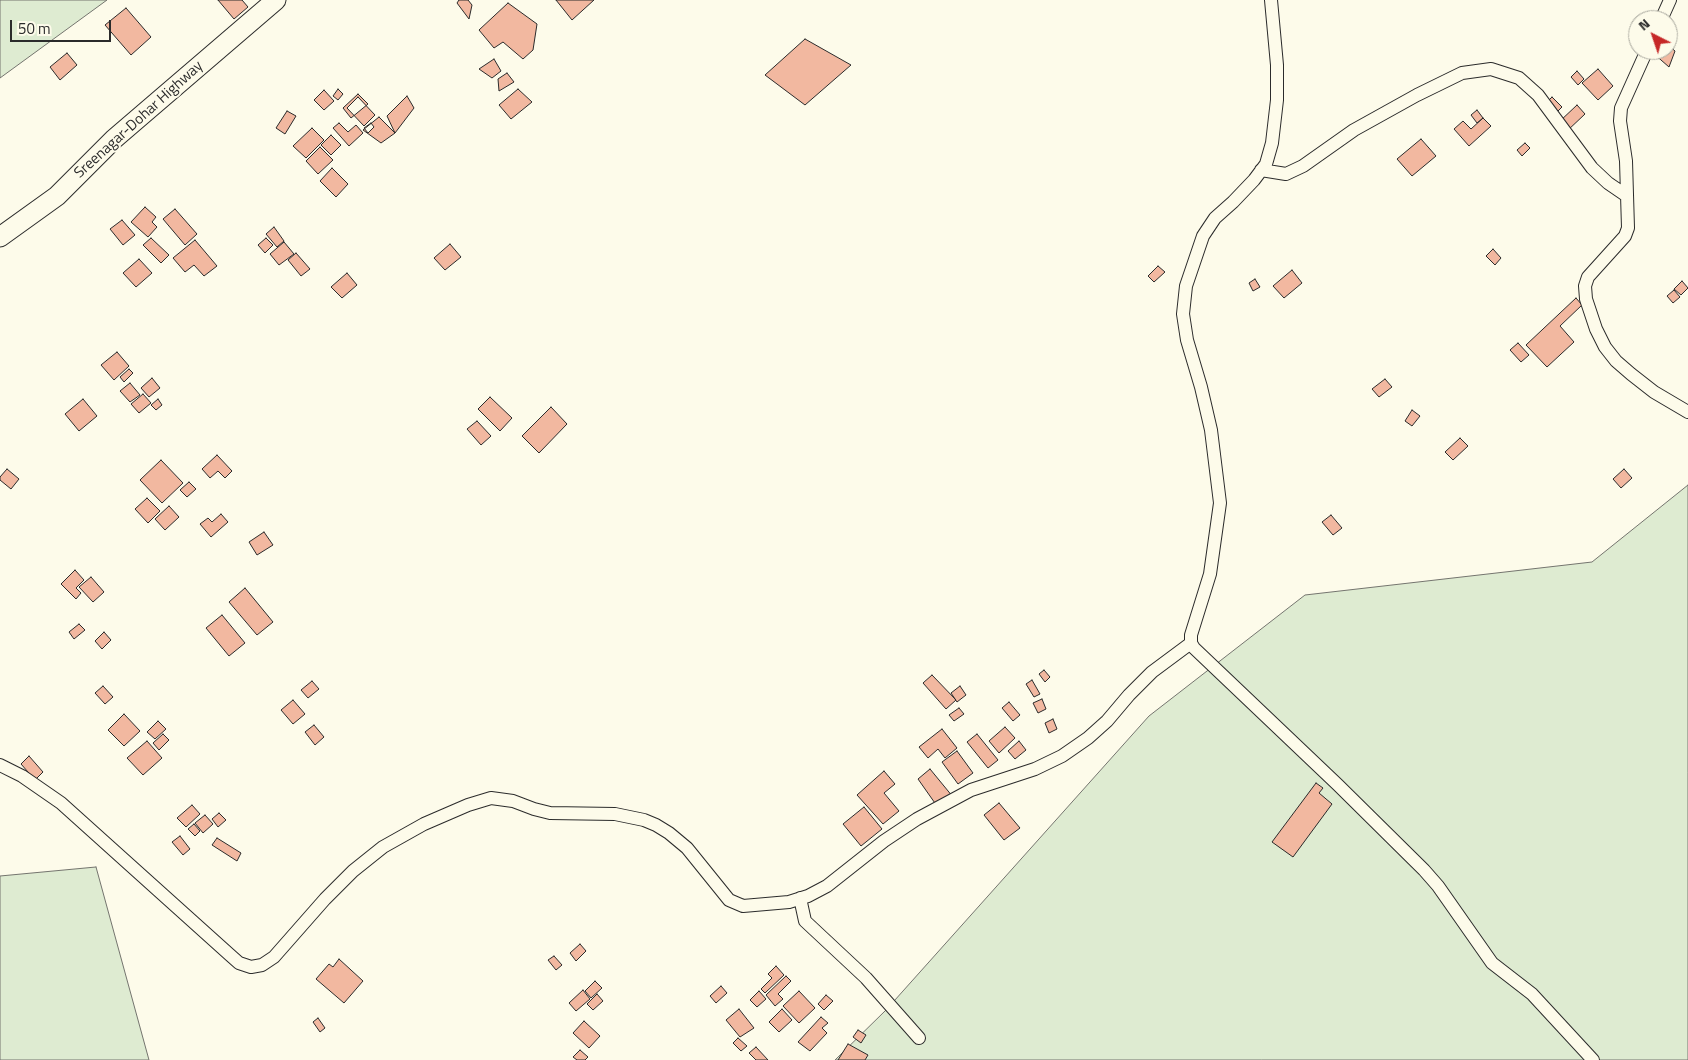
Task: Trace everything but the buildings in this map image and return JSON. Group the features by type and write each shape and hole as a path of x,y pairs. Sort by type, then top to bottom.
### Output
{"main road":[{"name":"Sreenagar-Dohar Highway","path":"0,237 57,196 114,139 276,0"}],"street":[{"path":"1271,0 1277,65 1277,100 1272,143 1266,164 1238,197 1215,218 1203,236 1186,286 1183,314 1186,340 1201,387 1211,430 1220,503 1210,574 1191,635 1191,643 1424,870 1438,886 1492,963 1532,994 1593,1060"},
{"path":"1643,60 1620,114 1626,161 1628,228 1625,236 1588,277 1585,286 1586,299 1596,329 1605,347 1616,360 1654,392 1688,412"},
{"path":"1261,170 1286,174 1303,166 1354,130 1417,95 1462,73 1491,69 1519,78 1538,96 1592,168 1608,183 1627,196"},
{"path":"0,765 22,776 61,803 239,963 251,967 262,965 274,957 325,899 383,847 424,824 468,805 491,798 513,801 550,813 615,814 644,820 669,833 688,848 729,900 743,906 789,902 827,886 884,841 925,815 971,790 1035,769 1062,756 1088,738 1107,721 1152,672 1191,643"},
{"path":"800,898 805,921 866,978 919,1038"}],"green space":[{"path":"0,0 107,0 0,78"},
{"path":"1688,485 1688,1060 835,1060 886,1010 1149,716 1305,595 1592,562"},
{"path":"96,867 149,1060 0,1060 0,876"}]}
